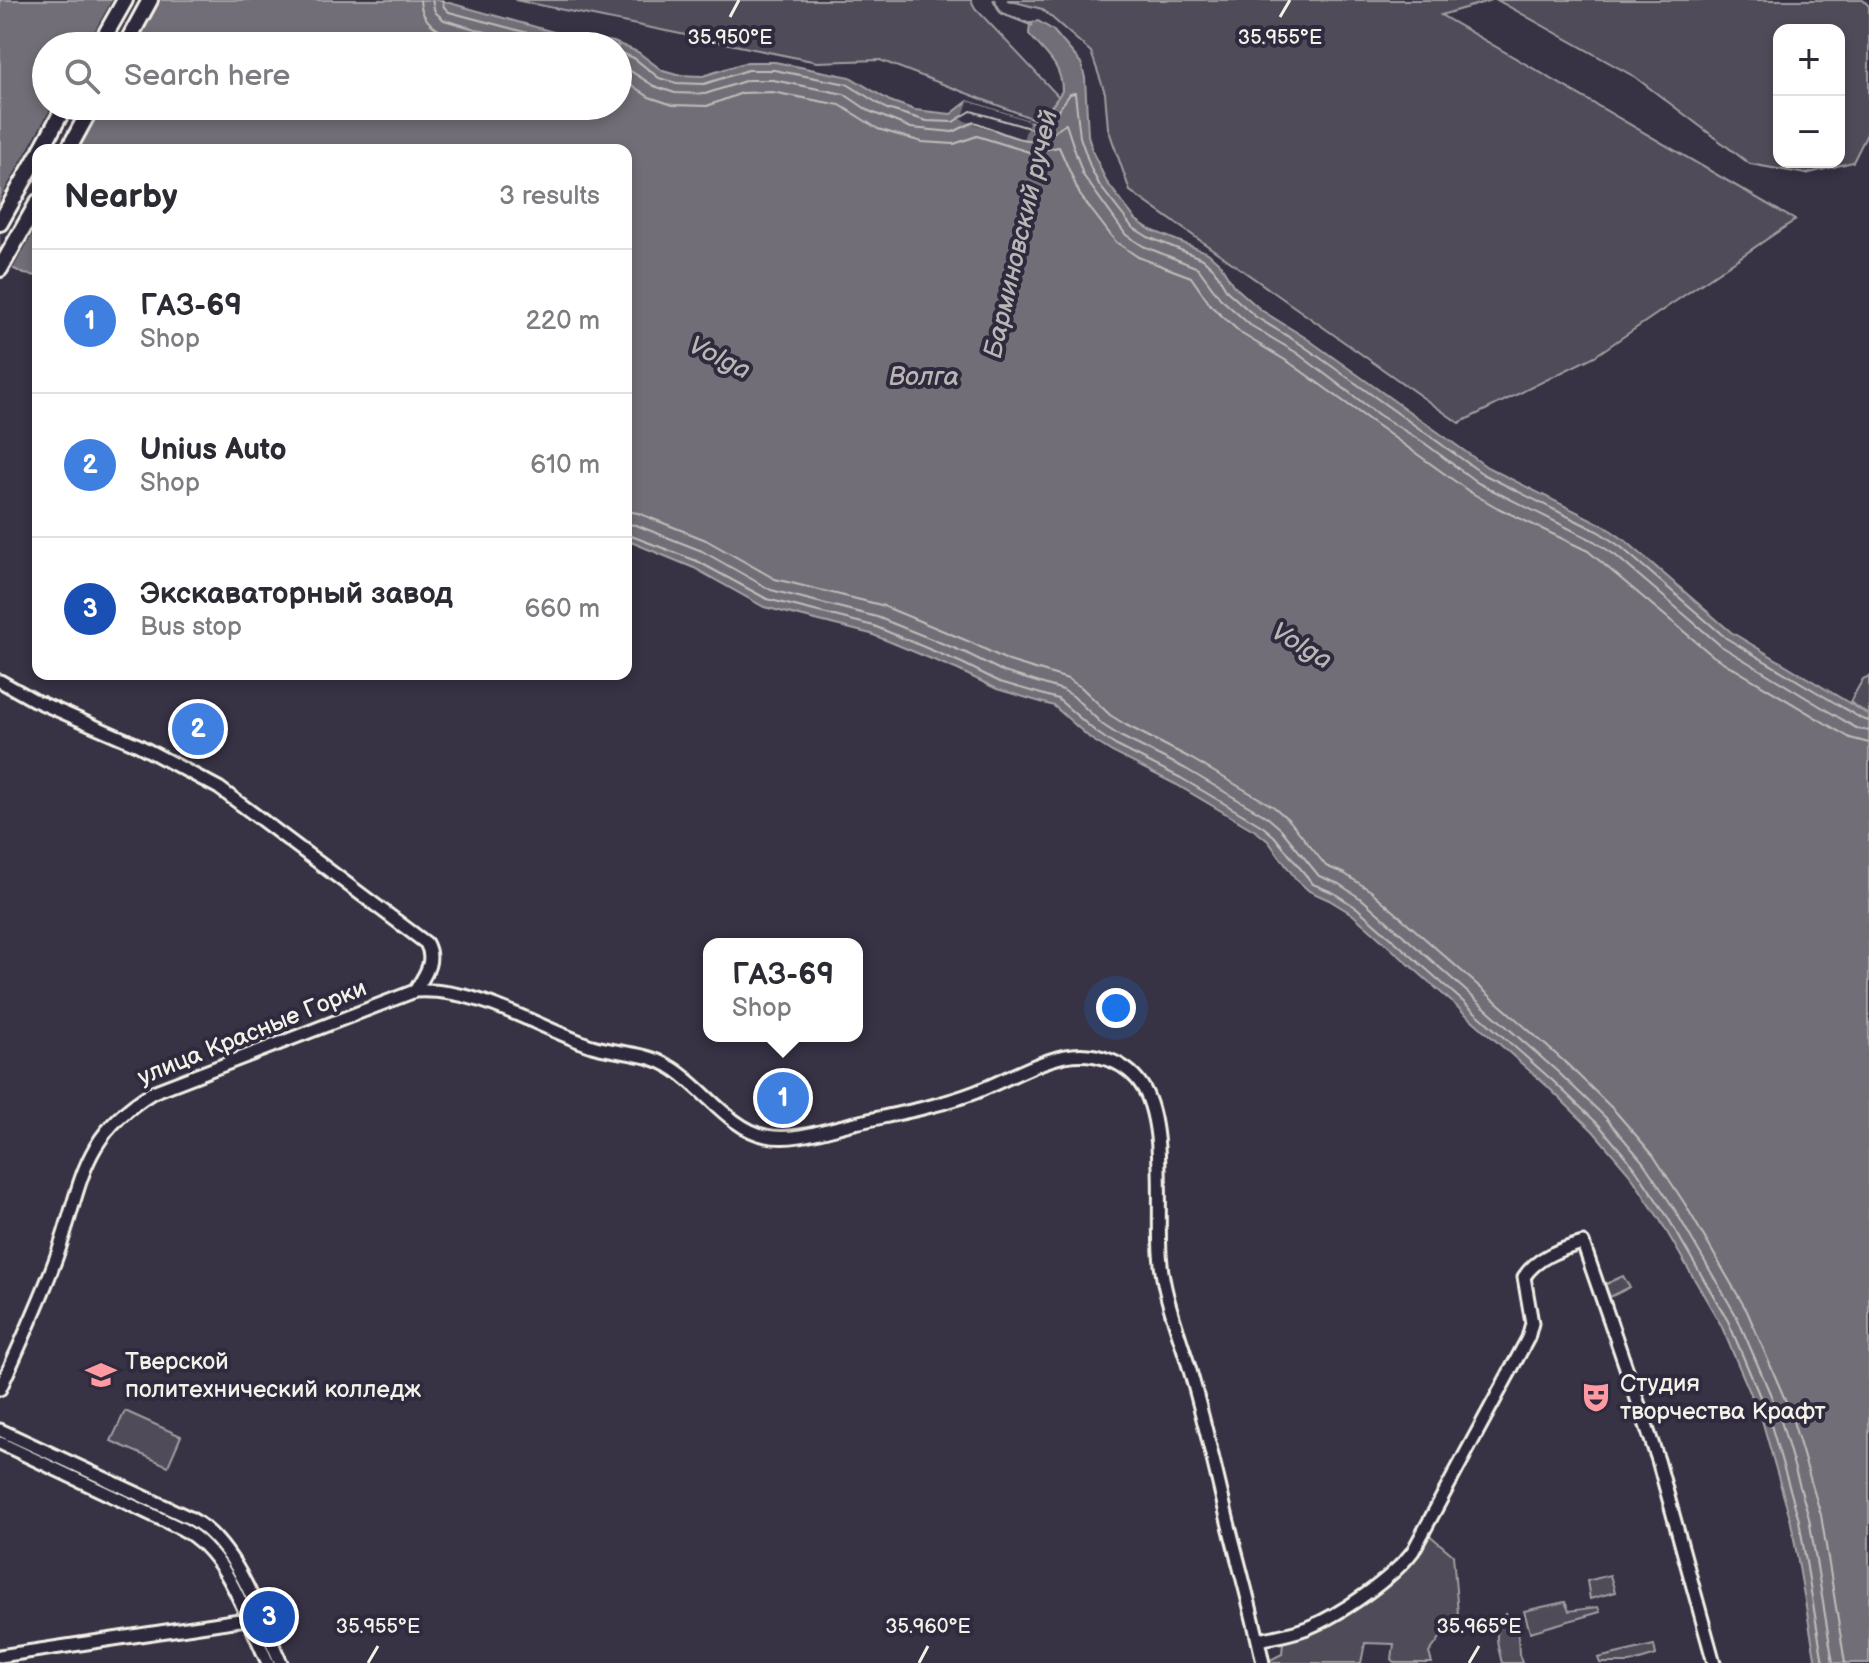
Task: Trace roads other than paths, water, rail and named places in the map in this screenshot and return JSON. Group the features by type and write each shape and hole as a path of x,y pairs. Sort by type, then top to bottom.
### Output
{"main road":[{"path":"107,32 125,0"},
{"path":"133,32 150,0"},
{"path":"44,144 57,120"},
{"path":"71,144 84,120"},
{"path":"0,223 32,165"},
{"path":"0,269 32,213"}],"street":[{"path":"0,681 34,700 138,745 243,803 426,943 431,953 429,966 415,991"},
{"name":"улица Красные Горки","path":"0,1389 58,1255 87,1161 107,1128 121,1114 153,1092 415,991 469,997 596,1047 660,1061 681,1074 741,1125 766,1136 807,1134 939,1104 975,1093 1032,1067 1068,1055 1092,1055 1125,1069 1144,1089 1157,1140 1160,1258 1166,1289 1191,1374 1263,1663"},
{"path":"1258,1640 1310,1627 1402,1566 1528,1338 1532,1323 1524,1277 1530,1267 1552,1254 1583,1243 1658,1460 1714,1663"},
{"path":"0,1430 204,1527 229,1553 268,1663"},
{"path":"0,1443 198,1539 219,1561 281,1663"},
{"path":"0,1656 253,1618"}],"water":[{"name":"Волга","path":"0,0 439,0 554,32 32,32 32,120 632,120 632,50 663,71 677,75 703,76 747,62 775,62 850,77 890,101 915,110 951,114 968,101 1034,123 1044,118 1062,91 1056,66 1029,34 1030,23 1038,21 1053,30 1081,63 1092,150 1106,181 1136,220 1151,230 1208,253 1220,264 1233,285 1261,310 1306,338 1487,467 1603,525 1626,541 1731,632 1869,715 1869,1663 1816,1663 1791,1522 1762,1420 1721,1325 1629,1173 1593,1131 1547,1086 1352,914 1309,891 1257,832 1091,739 1054,706 997,689 871,634 764,607 694,568 632,542 632,144 32,144 32,275 0,262"}],"waterway":[{"name":"Барминовский ручей","path":"994,0 1001,13 1032,25"}],"place":[{"name":"Unius Auto","path":"198,729"},
{"name":"ГАЗ-69","path":"783,1098"},
{"name":"Тверской политехнический колледж","path":"101,1375"},
{"name":"Студия творчества Крафт","path":"1596,1397"},
{"name":"Экскаваторный завод","path":"269,1617"}],"water label":[{"name":"Volga","path":"720,357"},
{"name":"Volga","path":"1302,645"}]}
